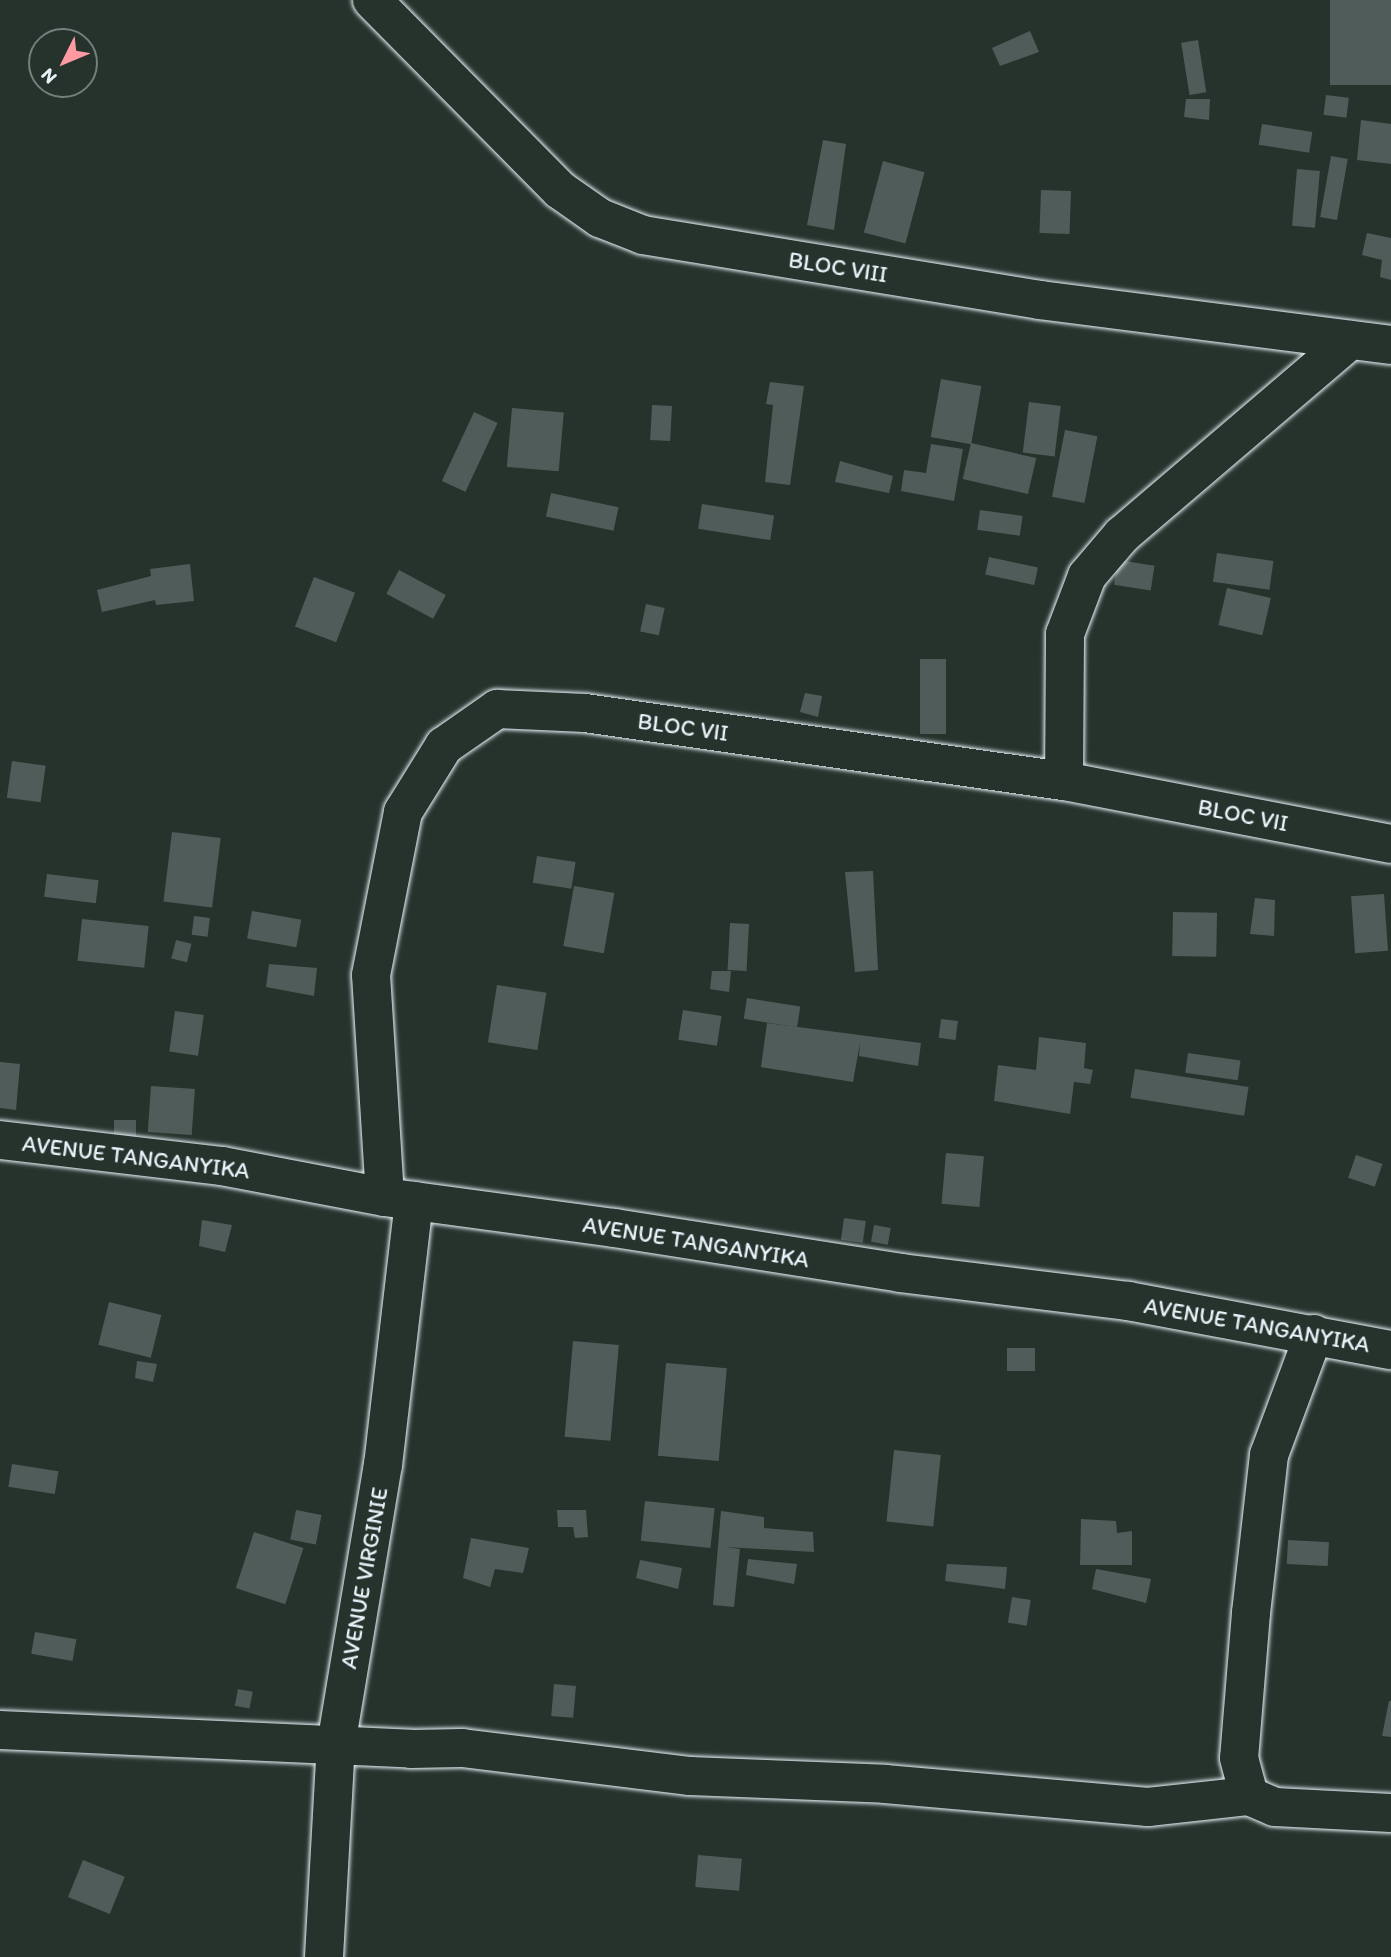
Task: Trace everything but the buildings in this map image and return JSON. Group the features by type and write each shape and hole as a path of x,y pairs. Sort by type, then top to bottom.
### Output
{"street":[{"name":"BLOC VIII","path":"372,0 561,190 600,218 643,235 1040,300 1391,345"},
{"path":"1064,782 1065,634 1087,576 1122,536 1350,340"},
{"name":"BLOC VII","path":"399,1199 371,975 403,812 444,746 497,709 585,713 1064,782 1391,844"},
{"name":"AVENUE TANGANYIKA","path":"0,1140 222,1166 399,1199 900,1273 1128,1301 1391,1350"},
{"name":"AVENUE VIRGINIE","path":"324,1957 336,1745 383,1465 399,1199"},
{"path":"1249,1796 1239,1758 1253,1588 1268,1469 1292,1387 1314,1334"},
{"path":"0,1730 463,1748 690,1776 885,1784 1148,1807 1249,1796 1275,1807 1391,1813"}]}
